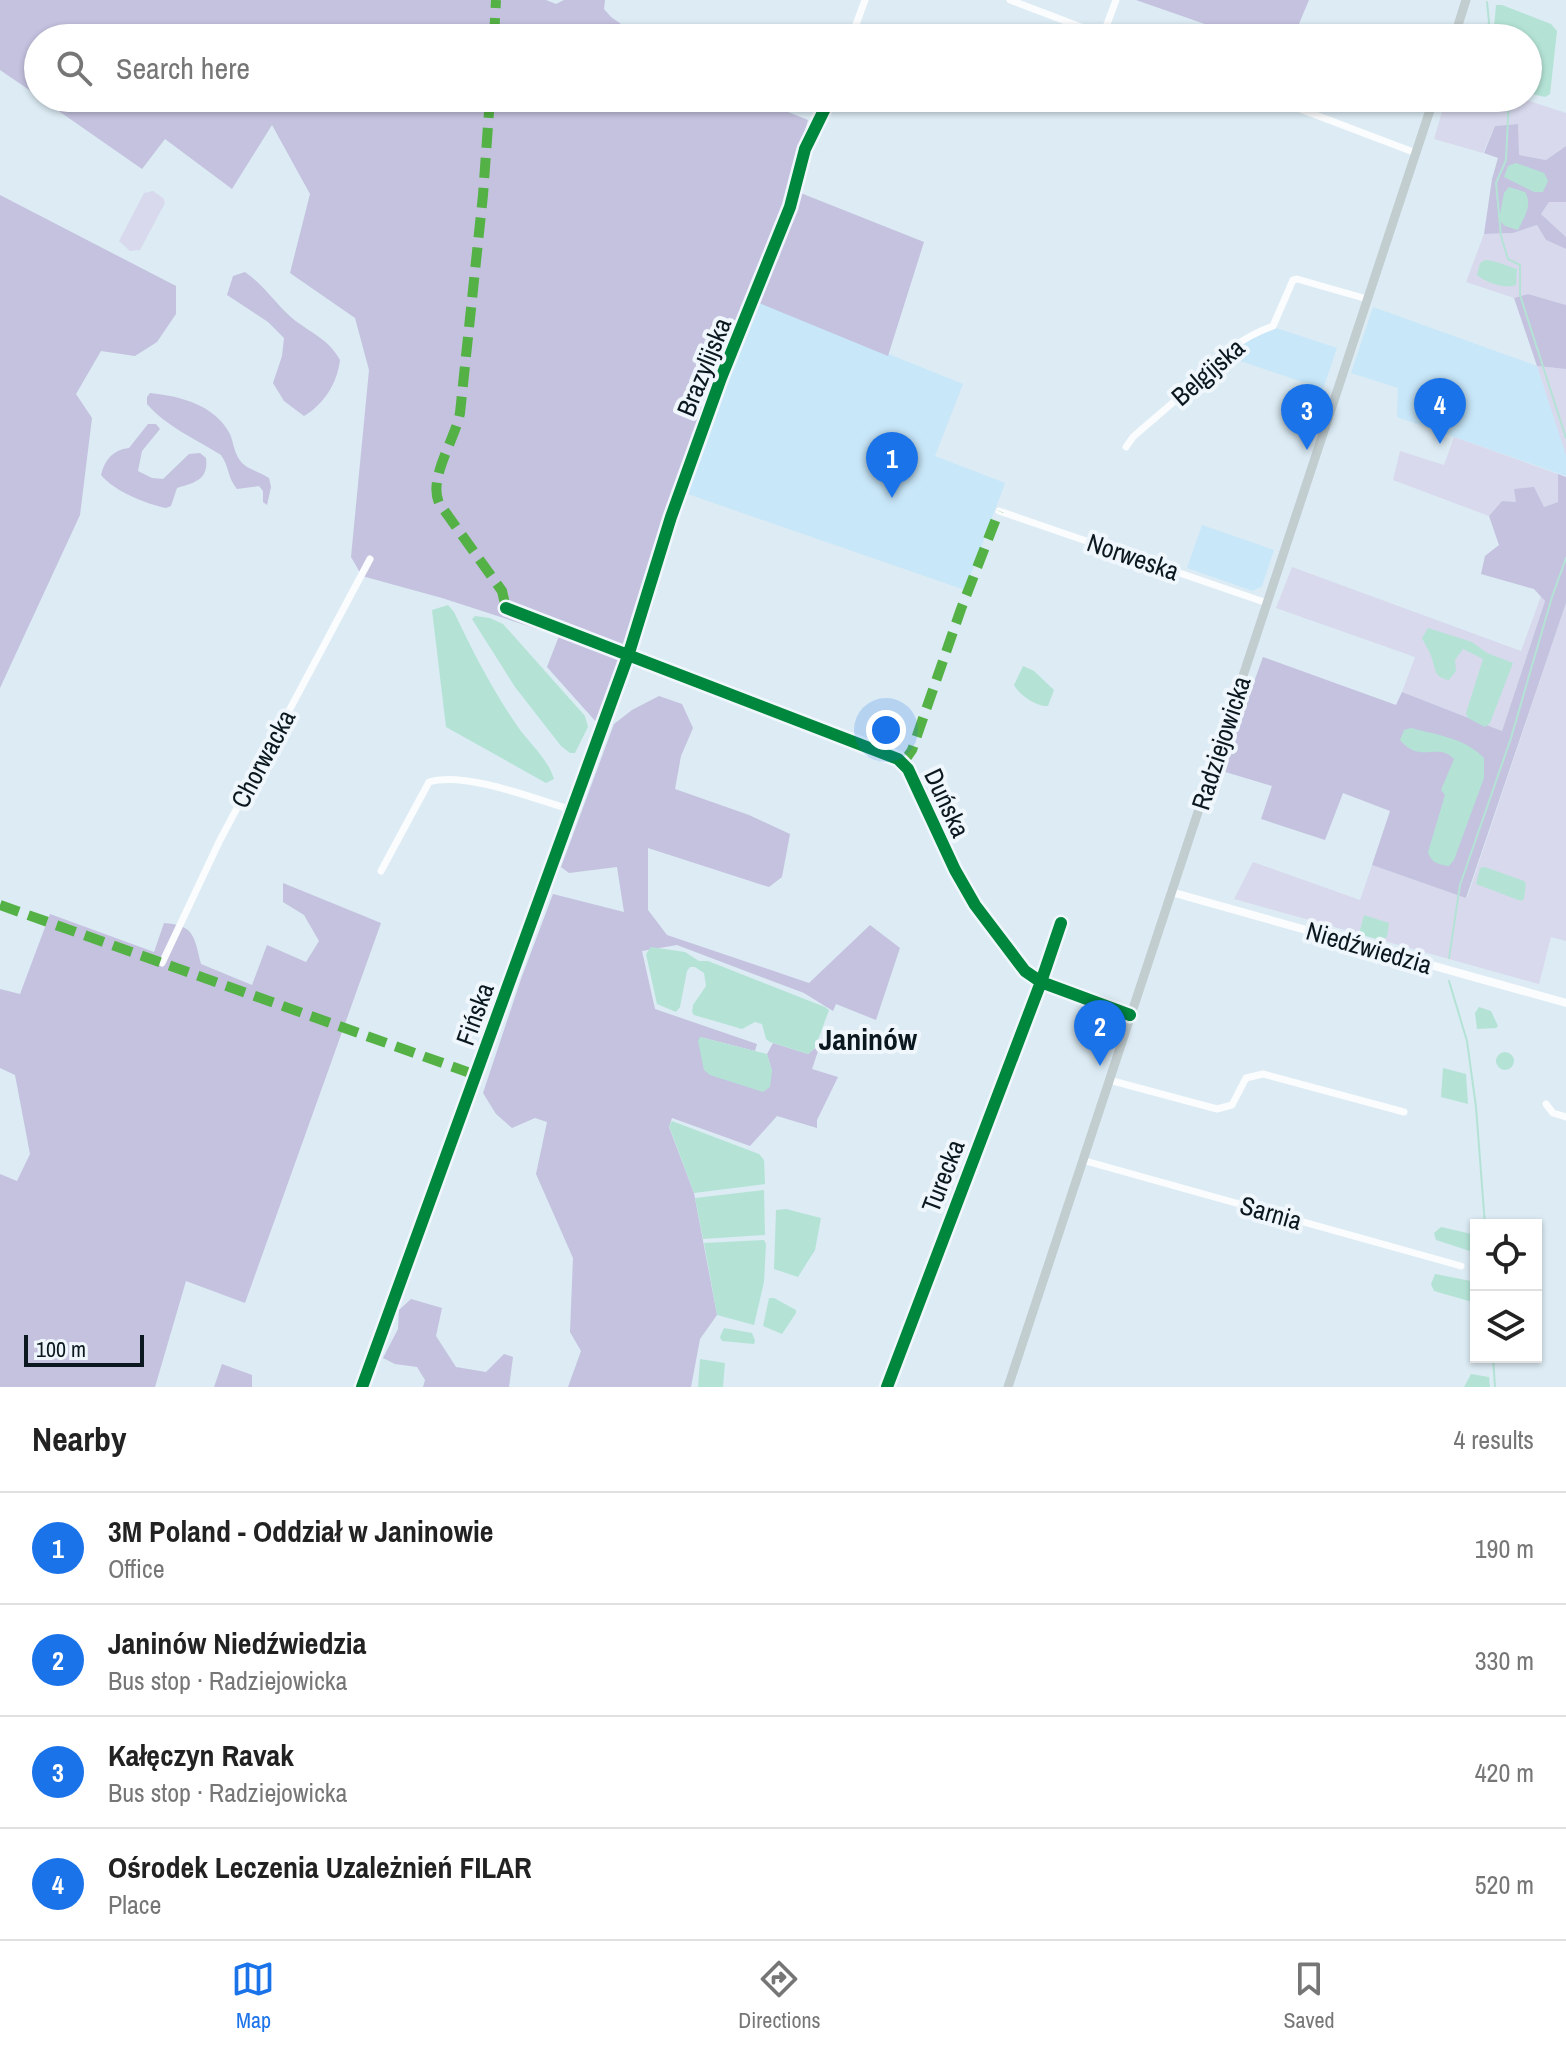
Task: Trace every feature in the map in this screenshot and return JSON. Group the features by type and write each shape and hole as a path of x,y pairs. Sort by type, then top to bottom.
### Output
{"main road":[{"path":"1458,24 1466,0"},
{"name":"Radziejowicka","path":"1008,1387 1429,112"}],"street":[{"path":"856,24 865,0"},
{"path":"1010,0 1073,24"},
{"path":"1110,24 1116,0"},
{"name":"Brazylijska","path":"628,656 671,517 721,378 790,207 805,149 823,112"},
{"path":"1308,112 1416,153"},
{"name":"Belgijska","path":"1126,447 1227,350 1242,339 1273,326 1293,280 1367,299"},
{"name":"Norweska","path":"999,511 1267,603"},
{"name":"Chorwacka","path":"162,963 220,840 370,559"},
{"name":"Duńska","path":"506,608 890,755 903,763 975,905 1025,971 1041,982 1130,1015"},
{"name":"Fińska","path":"362,1387 628,656"},
{"path":"381,871 429,782 445,777 498,787 572,810"},
{"name":"Niedźwiedzia","path":"1171,892 1566,1003"},
{"name":"Turecka","path":"887,1387 1061,923"},
{"path":"1109,1080 1217,1109 1232,1105 1246,1078 1263,1074 1404,1112"},
{"path":"1546,1104 1553,1113 1566,1117"},
{"name":"Sarnia","path":"1082,1160 1461,1266"}],"shaded area":[{"path":"0,0 546,0 556,4 564,0 605,0 604,9 621,24 24,24 24,86 0,70"},
{"path":"1136,0 1309,0 1299,24 1205,24"},
{"path":"1496,5 1502,5 1551,24 1557,31 1550,94 1542,96 1542,24 1494,24"},
{"path":"1542,105 1566,113 1566,146 1546,160 1519,155 1517,124 1495,126 1483,153 1434,139 1442,112 1542,112"},
{"path":"60,112 788,112 808,120 788,188 924,242 888,356 747,298 597,723 547,667 559,636 362,576 351,557 369,370 355,318 290,273 310,194 272,125 232,189 165,139 142,169"},
{"path":"1518,124 1519,155 1546,160 1566,146 1566,202 1549,202 1541,214 1566,237 1566,249 1546,240 1537,225 1513,233 1484,234 1498,158 1484,153 1495,126"},
{"path":"1516,163 1544,173 1548,181 1543,192 1534,192 1504,177 1508,166"},
{"path":"1509,187 1525,192 1527,197 1527,211 1518,230 1505,226 1499,220 1504,193"},
{"path":"153,191 165,203 140,250 130,251 119,241 144,193"},
{"path":"0,195 176,286 176,314 157,342 135,356 101,351 76,394 92,418 80,515 0,688"},
{"path":"1549,202 1566,202 1566,237 1541,214"},
{"path":"1537,225 1546,240 1566,249 1566,305 1528,294 1514,298 1466,282 1484,234 1513,233"},
{"path":"1485,260 1517,269 1516,285 1496,284 1477,275 1480,263"},
{"path":"245,272 292,318 324,341 340,360 328,392 318,406 304,416 284,401 273,383 284,338 268,322 227,295 233,276"},
{"path":"1528,294 1566,305 1566,369 1537,366 1514,298"},
{"path":"747,297 963,384 935,456 1005,483 965,590 679,491"},
{"path":"1373,307 1537,366 1566,454 1566,476 1397,417 1398,388 1351,373"},
{"path":"1276,328 1337,348 1323,389 1226,356 1244,342"},
{"path":"1537,366 1566,369 1566,455"},
{"path":"150,393 185,400 215,416 230,434 242,463 269,478 271,487 267,505 263,502 263,491 259,486 237,489 221,455 155,412 147,404"},
{"path":"148,424 156,424 160,429 142,451 138,471 152,478 163,479 189,454 200,453 206,458 203,476 177,488 171,506 166,508 131,496 101,475 110,456 129,448"},
{"path":"1454,437 1558,474 1558,502 1544,507 1515,489 1517,503 1502,501 1489,516 1393,480 1400,451 1444,465"},
{"path":"1558,474 1566,477 1566,603 1466,898 1372,865 1390,811 1343,793 1325,840 1261,819 1272,786 1222,771 1263,657 1396,705 1402,692 1502,731 1545,601 1534,589 1481,574 1485,556 1499,545 1489,516 1502,501 1516,502 1514,489 1534,487 1544,507 1558,502"},
{"path":"1202,525 1274,550 1262,586 1253,591 1187,568"},
{"path":"1292,567 1521,651 1541,596 1545,601 1502,731 1402,692 1415,657 1276,608"},
{"path":"1566,603 1566,941 1551,937 1539,984 1234,899 1253,862 1360,900 1372,865 1467,898"},
{"path":"448,605 500,699 543,758 554,779 546,783 446,727 432,610"},
{"path":"475,616 503,624 585,716 588,727 575,753 561,746 515,687 472,619"},
{"path":"1428,628 1472,642 1487,653 1513,663 1490,723 1485,727 1468,718 1466,713 1483,659 1463,649 1455,660 1456,671 1449,680 1441,677 1436,673 1422,638"},
{"path":"1023,666 1034,671 1054,690 1048,706 1029,700 1014,685"},
{"path":"659,696 682,704 693,728 681,756 675,789 749,815 790,834 782,877 769,887 648,848 648,910 667,935 809,983 870,925 900,948 876,1020 836,1004 833,1011 804,993 677,945 642,951 655,1009 757,1044 755,1051 700,1037 772,1071 767,1054 773,1043 808,1054 815,1048 818,1051 812,1069 838,1077 817,1120 817,1128 777,1116 750,1146 672,1118 669,1127 694,1193 717,1315 700,1339 691,1387 568,1387 581,1351 570,1332 573,1258 536,1174 547,1122 535,1118 512,1128 496,1114 483,1093 553,894 624,912 617,867 569,873 561,867 614,724"},
{"path":"1411,728 1459,742 1484,758 1484,778 1454,860 1449,866 1431,859 1428,852 1445,795 1441,790 1454,759 1442,752 1415,751 1408,747 1400,740 1404,730"},
{"path":"1480,868 1524,881 1524,899 1521,901 1476,884"},
{"path":"283,883 381,923 245,1303 186,1281 155,1387 0,1387 0,1174 17,1181 30,1154 15,1075 0,1068 0,989 20,994 50,914 154,952 164,923 182,926 192,934 201,964 252,985 267,945 306,962 319,941 304,915 283,902"},
{"path":"1364,915 1389,923 1387,937 1380,940 1359,934"},
{"path":"651,947 685,952 699,961 708,961 825,1007 829,1010 815,1048 808,1054 770,1042 766,1039 762,1024 755,1022 742,1029 694,1015 693,1005 706,986 704,973 695,967 687,971 680,1007 676,1012 657,1004 646,954"},
{"path":"1479,1007 1491,1011 1498,1026 1496,1028 1477,1029 1475,1013"},
{"path":"700,1037 767,1054 772,1071 770,1087 763,1092 710,1075 704,1070 698,1041"},
{"path":"1505,1052 1514,1061 1505,1070 1496,1061"},
{"path":"1443,1068 1466,1074 1468,1104 1441,1097"},
{"path":"672,1121 759,1154 764,1160 765,1184 694,1193 669,1126"},
{"path":"764,1190 765,1235 703,1239 695,1198"},
{"path":"786,1209 821,1218 815,1250 798,1277 774,1269 776,1210"},
{"path":"1441,1227 1470,1234 1470,1251 1436,1240 1434,1233"},
{"path":"764,1240 764,1282 754,1325 717,1315 704,1243"},
{"path":"1435,1274 1470,1281 1470,1301 1434,1291 1431,1284"},
{"path":"769,1298 796,1310 782,1334 763,1326"},
{"path":"411,1299 442,1308 436,1336 456,1367 486,1372 504,1354 513,1357 509,1387 423,1387 425,1380 417,1367 395,1364 383,1358 398,1329 399,1310"},
{"path":"724,1328 752,1333 754,1344 722,1341 720,1337"},
{"path":"700,1359 725,1363 723,1387 698,1387"},
{"path":"222,1364 252,1375 252,1387 214,1387"},
{"path":"1471,1374 1489,1377 1490,1387 1464,1387"}],"waterway":[{"path":"1487,2 1489,24"},
{"path":"1508,112 1506,160 1496,183 1501,236 1508,259 1520,265 1520,295 1566,438"},
{"path":"1449,958 1460,885 1511,738 1566,558"},
{"path":"1449,981 1467,1041 1476,1107 1485,1219"},
{"path":"1493,1363 1495,1387"}],"marked path":[{"path":"495,24 496,0"},
{"path":"489,112 460,413 439,471 437,493 439,503 502,591 506,608"},
{"path":"903,763 912,750 999,511"},
{"path":"0,905 476,1075"}],"cycle path":[{"path":"362,1387 628,656 671,517 721,378 790,207 805,149 823,112"},
{"path":"506,608 898,759 908,769 955,870 975,905 1025,971 1041,982 1130,1015"},
{"path":"887,1387 1061,923"}],"place":[{"name":"Ośrodek Leczenia Uzależnień FILAR","path":"1440,444"},
{"name":"Kałęczyn Ravak","path":"1307,450"},
{"name":"3M Poland - Oddział w Janinowie","path":"892,498"},
{"name":"Janinów Niedźwiedzia","path":"1100,1066"}],"district":[{"name":"Janinów","path":"868,1040"}]}
